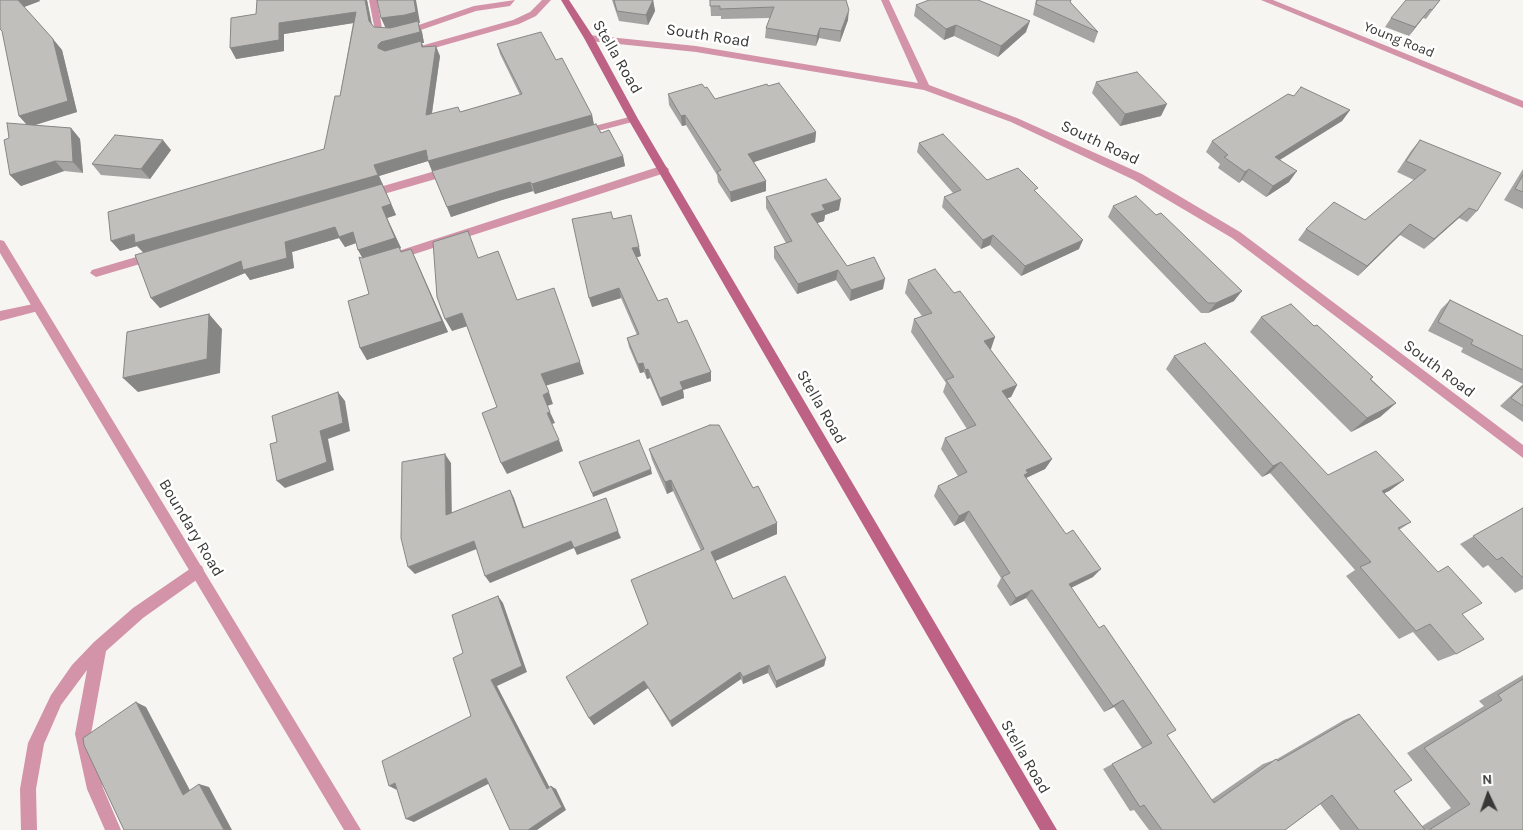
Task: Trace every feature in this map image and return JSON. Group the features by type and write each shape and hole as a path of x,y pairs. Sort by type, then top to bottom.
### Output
{"main road":[{"name":"Stella Road","path":"565,0 589,38 633,118 1049,830"}],"street":[{"path":"373,0 378,29 383,34 394,34 412,30 474,9 507,4 511,0"},
{"path":"407,52 516,22 534,14 547,0"},
{"path":"885,0 925,87"},
{"name":"Young Road","path":"1264,0 1523,105"},
{"name":"South Road","path":"589,38 696,49 925,87 1014,120 1138,177 1236,235 1523,452"},
{"path":"570,136 633,118"},
{"path":"361,196 456,169"},
{"path":"387,259 664,169"},
{"name":"Boundary Road","path":"0,244 352,830"},
{"path":"96,273 162,254"},
{"path":"0,316 38,307"},
{"path":"29,830 28,789 36,743 56,700 77,670 99,647 138,613 197,571"},
{"path":"99,647 83,734 95,789 113,830"}],"building":[{"path":"0,0 18,0 53,39 68,101 19,116 2,31 0,29"},
{"path":"257,0 365,0 369,21 374,27 390,28 418,21 420,32 381,42 378,48 385,51 421,41 422,47 436,46 426,115 458,107 460,112 522,94 497,44 541,32 556,60 562,58 592,115 428,161 426,150 374,165 378,175 135,243 134,234 111,241 108,212 324,149 335,96 340,96 356,12 279,23 279,40 230,48 231,18 256,14"},
{"path":"377,0 414,0 416,12 381,18"},
{"path":"614,0 653,0 646,15 617,11"},
{"path":"710,0 846,0 849,10 841,31 820,28 817,36 766,28 774,7 720,9 720,6 710,6"},
{"path":"929,0 978,0 1030,21 1001,46 956,25 946,29 916,5"},
{"path":"1037,0 1071,0 1070,2 1098,32 1036,4"},
{"path":"1406,0 1440,0 1415,27 1391,18"},
{"path":"1137,72 1167,104 1125,114 1096,82"},
{"path":"779,83 816,132 748,154 766,181 730,192 717,172 721,170 685,115 681,116 668,94 702,84 705,88 707,87 715,99 767,84 768,86"},
{"path":"1301,87 1350,110 1275,157 1297,171 1273,186 1249,169 1245,172 1224,157 1228,155 1212,141 1288,94 1294,96"},
{"path":"7,123 71,128 73,162 55,161 10,175 4,140 9,138"},
{"path":"596,124 601,133 609,130 623,156 532,184 530,182 447,207 432,171"},
{"path":"943,134 987,180 1018,168 1038,188 1034,190 1083,240 1025,266 993,235 983,240 944,197 961,190 919,143"},
{"path":"115,135 163,140 141,169 92,164"},
{"path":"1420,140 1501,173 1477,211 1469,208 1434,239 1410,224 1367,266 1306,229 1334,202 1365,220 1426,170 1406,161"},
{"path":"1523,175 1523,192 1515,189"},
{"path":"826,179 841,199 822,205 825,210 811,214 847,266 874,257 885,279 851,290 838,270 798,284 774,247 792,241 766,197"},
{"path":"382,184 391,204 382,207 395,238 358,250 353,232 339,237 335,227 285,242 287,258 243,270 241,261 151,298 135,255"},
{"path":"1136,196 1156,215 1161,213 1242,291 1216,303 1208,303 1113,206"},
{"path":"611,212 613,219 631,215 639,247 632,248 658,301 667,298 678,323 687,320 711,372 680,382 683,389 660,398 648,369 645,370 643,363 638,364 627,338 639,334 619,288 589,298 572,219"},
{"path":"468,231 478,258 498,251 517,300 554,288 580,362 541,374 549,392 543,395 550,412 547,413 559,440 501,463 482,413 497,407 462,313 445,319 437,297 433,242"},
{"path":"399,247 401,252 411,249 442,321 360,348 348,301 369,294 359,257 362,258"},
{"path":"935,269 954,293 960,291 995,337 984,341 1017,385 1002,391 1052,459 1026,470 1028,473 1024,475 1066,534 1073,530 1101,569 1069,584 1099,628 1104,625 1176,730 1167,735 1214,803 1276,759 1278,761 1359,714 1412,780 1394,791 1425,830 1359,830 1332,795 1285,830 1162,830 1144,805 1140,807 1112,764 1152,743 1123,700 1113,706 1032,590 1016,598 1002,577 1010,573 969,511 959,516 938,486 967,472 945,438 976,425 946,380 954,377 914,319 932,313 908,280"},
{"path":"1450,300 1523,336 1523,370 1471,344 1473,340 1438,322"},
{"path":"1291,304 1314,326 1317,325 1373,377 1370,379 1396,403 1367,418 1261,317"},
{"path":"209,314 207,359 123,378 127,332"},
{"path":"1205,343 1328,475 1376,451 1404,480 1382,491 1411,522 1398,528 1438,572 1448,566 1482,603 1462,614 1484,639 1456,654 1430,624 1416,631 1360,567 1371,562 1281,462 1273,466 1174,356"},
{"path":"1523,386 1523,406 1511,398"},
{"path":"338,392 343,423 320,431 327,462 277,481 270,444 277,442 272,416"},
{"path":"710,425 719,425 753,488 758,486 777,523 711,552 733,599 785,576 826,658 776,681 769,665 743,677 740,672 670,721 644,681 589,718 566,677 648,624 631,580 704,549 671,480 665,482 649,449"},
{"path":"639,440 651,469 592,493 579,462"},
{"path":"445,454 446,515 510,490 523,528 606,498 618,531 574,548 571,541 485,576 474,541 408,567 401,538 402,462"},
{"path":"1523,508 1523,578 1502,557 1497,560 1473,536"},
{"path":"498,596 522,666 491,680 547,789 551,786 562,807 528,830 510,830 486,778 406,819 395,783 389,786 382,761 471,716 453,658 463,653 452,615"},
{"path":"1523,679 1523,830 1429,830 1470,804 1424,748 1502,700 1498,695"},
{"path":"136,702 183,795 199,784 224,830 124,830 84,745 83,738"}]}
